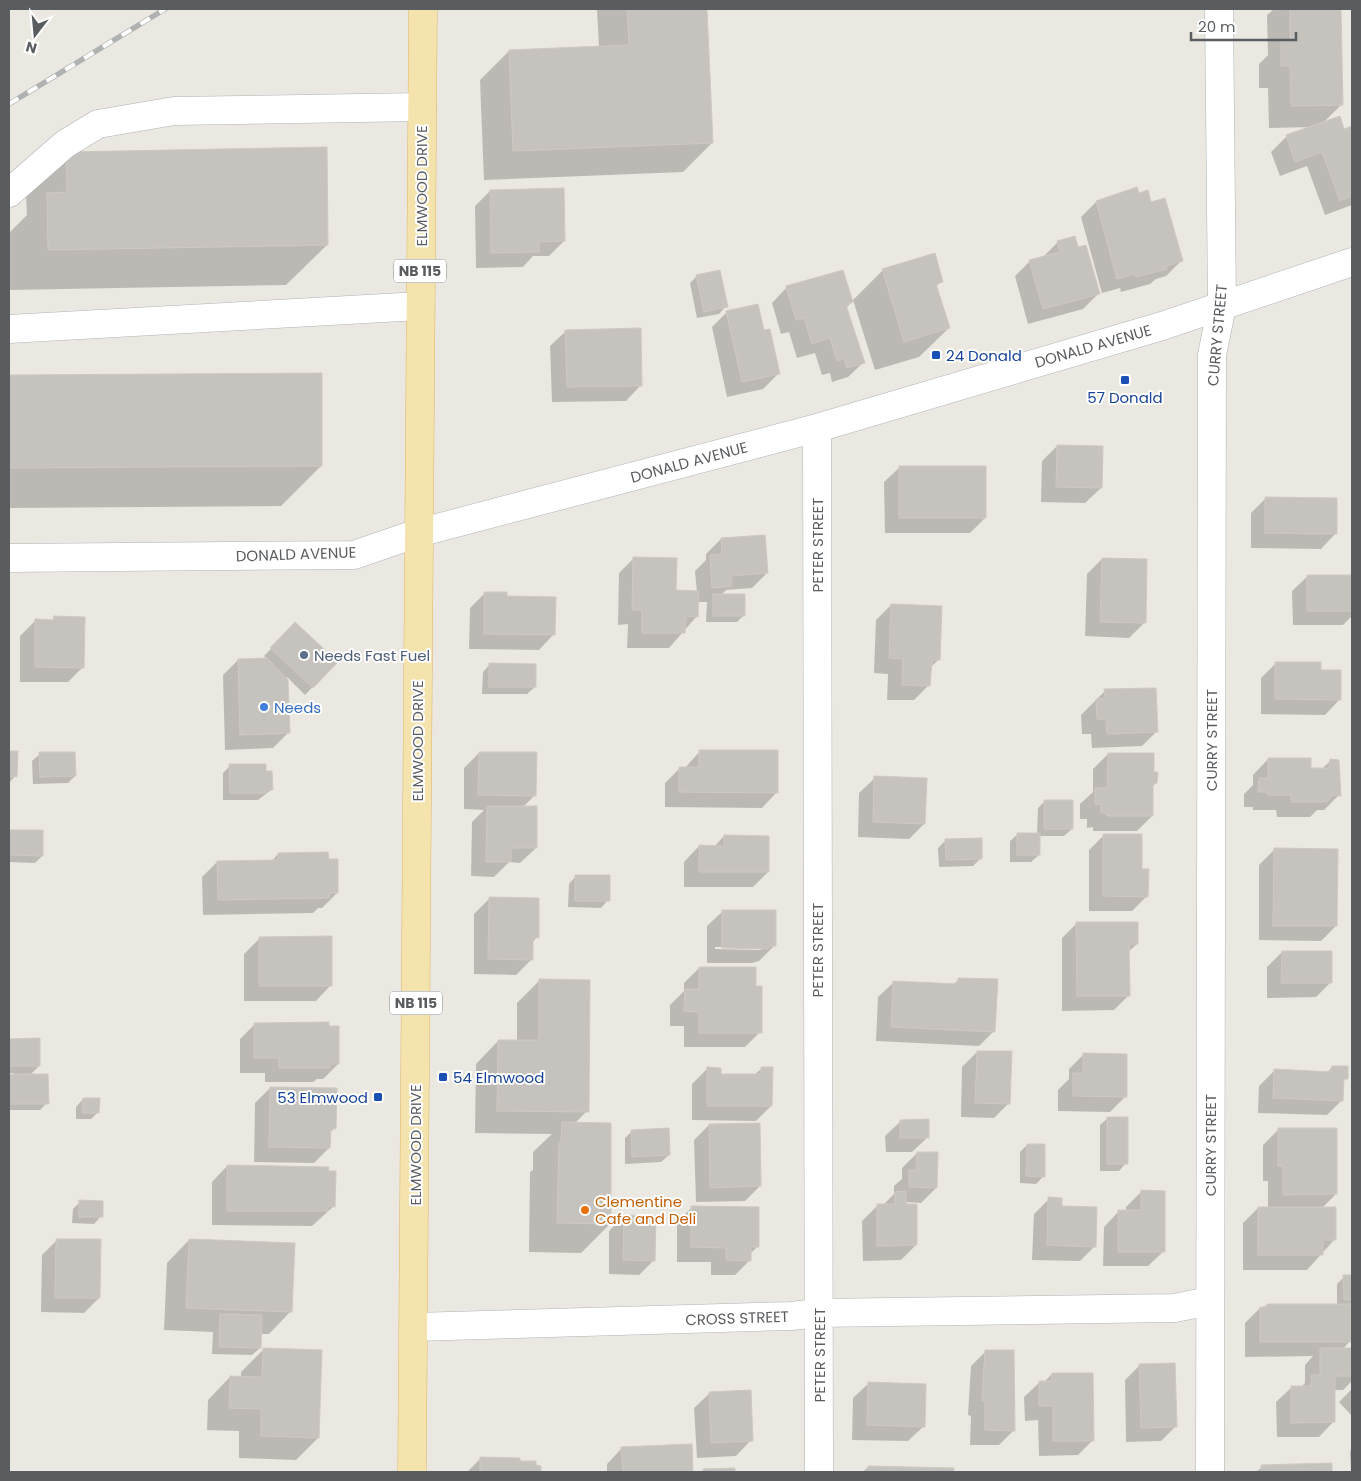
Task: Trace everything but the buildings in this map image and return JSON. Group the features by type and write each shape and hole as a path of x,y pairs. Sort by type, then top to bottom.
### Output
{"main road":[{"name":"ELMWOOD DRIVE","path":"412,1472 422,9"}],"street":[{"name":"CURRY STREET","path":"1210,1472 1212,355 1222,306 1219,9"},
{"path":"9,193 66,144 98,124 174,111 422,107"},
{"name":"DONALD AVENUE","path":"9,558 354,555 418,534 816,428 1162,326 1352,262"},
{"path":"9,329 420,306"},
{"name":"PETER STREET","path":"816,428 819,1472"},
{"name":"CROSS STREET","path":"414,1327 791,1316 819,1313 1175,1308 1209,1301"}],"railway":[{"path":"9,104 165,9"}],"place":[{"name":"24 Donald","path":"936,355"},
{"name":"57 Donald","path":"1125,380"},
{"name":"Needs Fast Fuel","path":"304,655"},
{"name":"Needs","path":"264,707"},
{"name":"54 Elmwood","path":"443,1077"},
{"name":"53 Elmwood","path":"378,1097"},
{"name":"Clementine Cafe and Deli","path":"585,1210"}]}
